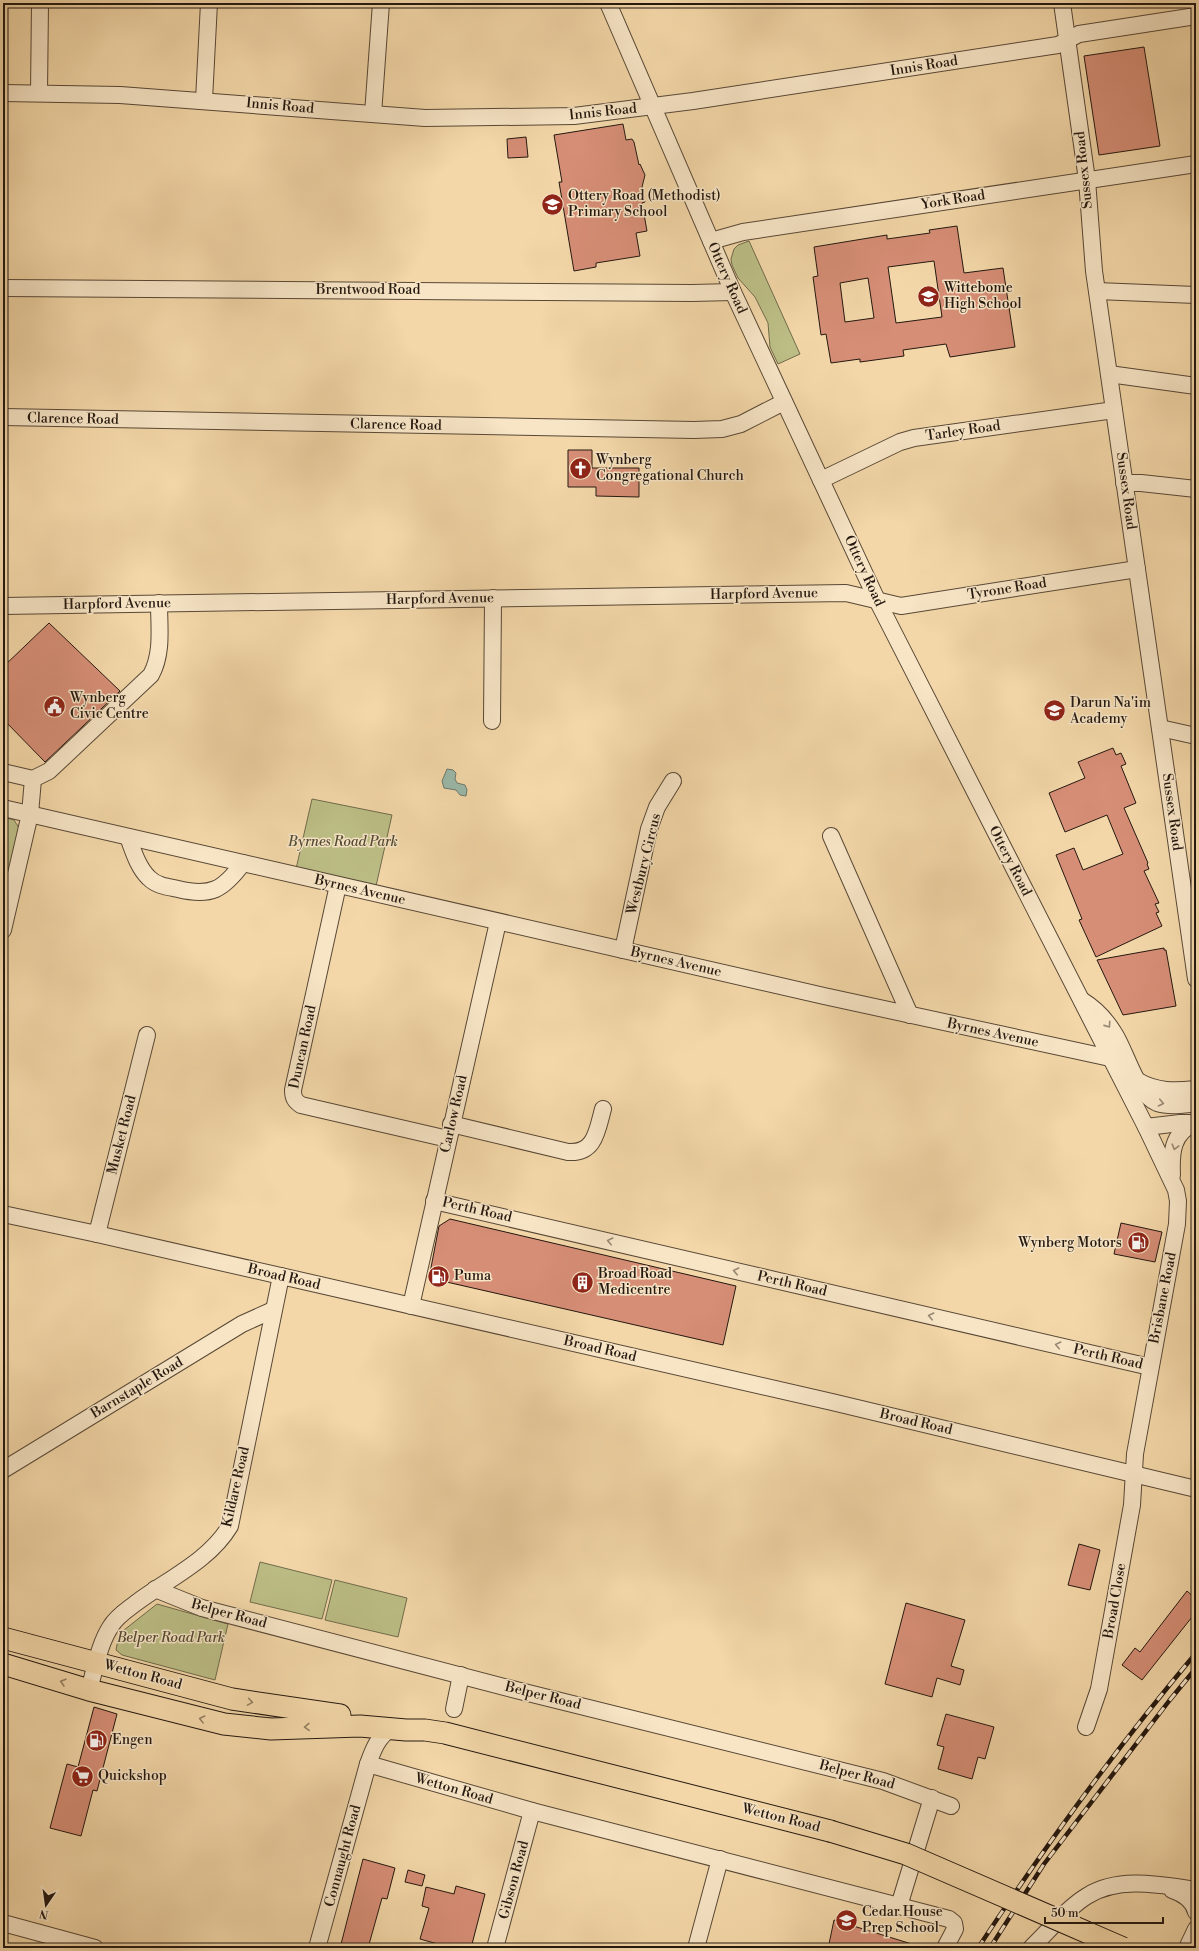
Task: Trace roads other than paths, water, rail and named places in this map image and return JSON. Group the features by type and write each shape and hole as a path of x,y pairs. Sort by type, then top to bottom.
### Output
{"main road":[{"name":"Wetton Road","path":"3,1638 232,1699 321,1713 390,1720 425,1730 506,1748 830,1831 906,1854 1123,1948"},
{"name":"Wetton Road","path":"3,1664 89,1690 224,1724 271,1729 360,1726 425,1730"}],"street":[{"path":"39,93 40,3"},
{"path":"204,100 209,3"},
{"path":"373,114 381,3"},
{"name":"Ottery Road","path":"608,3 733,292 877,600 1146,1127"},
{"name":"Sussex Road","path":"1062,3 1087,180 1088,205 1097,291 1160,728 1191,914 1196,979"},
{"name":"Innis Road","path":"3,92 120,95 204,100 424,118 574,116 693,102 1058,45 1079,34 1196,16"},
{"name":"York Road","path":"711,241 744,232 1196,164"},
{"name":"Brentwood Road","path":"3,288 684,293 733,292"},
{"path":"1097,291 1196,295"},
{"path":"1109,374 1196,386"},
{"name":"Clarence Road","path":"3,418 694,430 722,429 742,424 784,402"},
{"name":"Tarley Road","path":"821,480 907,440 1114,410"},
{"path":"1124,483 1141,483 1196,489"},
{"name":"Tyrone Road","path":"877,600 900,606 1137,569"},
{"name":"Harpford Avenue","path":"3,606 846,593 877,600"},
{"path":"492,721 493,598"},
{"path":"3,772 33,779 49,772 152,675 159,652 159,603"},
{"path":"1160,728 1196,736"},
{"path":"3,930 30,814 33,779"},
{"name":"Westbury Circus","path":"624,950 649,829 657,807 673,781"},
{"name":"Byrnes Avenue","path":"3,808 498,922 910,1015 1110,1058"},
{"path":"831,836 910,1015"},
{"path":"128,837 144,871 149,878 161,886 194,893 207,893 219,888 231,879 243,863"},
{"name":"Duncan Road","path":"338,885 295,1083 293,1097 296,1101 301,1105 578,1153 585,1151 592,1143 603,1109"},
{"name":"Carlow Road","path":"411,1306 449,1131 498,922"},
{"path":"1080,998 1097,1011 1115,1035 1145,1095 1156,1102 1179,1105 1196,1104"},
{"name":"Musket Road","path":"97,1234 147,1035"},
{"path":"1138,1080 1147,1086 1163,1090 1174,1091 1196,1089"},
{"path":"1146,1127 1180,1123 1196,1123"},
{"path":"1172,1181 1172,1158 1176,1141 1184,1128 1196,1123"},
{"name":"Brisbane Road","path":"1134,1473 1135,1454 1150,1367 1177,1224 1178,1201 1172,1181 1146,1127"},
{"name":"Perth Road","path":"434,1200 1150,1367"},
{"name":"Broad Road","path":"3,1214 281,1276 1134,1473 1196,1489"},
{"name":"Kildare Road","path":"89,1690 105,1635 116,1619 155,1589 208,1553 217,1545 230,1526 281,1276"},
{"name":"Barnstaple Road","path":"3,1470 242,1324 273,1310"},
{"name":"Broad Close","path":"1086,1727 1099,1689 1132,1505 1134,1473"},
{"name":"Belper Road","path":"155,1589 202,1608 883,1782 932,1798 951,1806"},
{"path":"454,1709 461,1675"},
{"name":"Connaught Road","path":"360,1726 366,1736 368,1745 368,1764"},
{"name":"Connaught Road","path":"317,1948 368,1764 376,1744 386,1732 392,1728"},
{"name":"Wetton Road","path":"368,1764 532,1811 949,1919 952,1921 955,1929 945,1948"},
{"path":"899,1906 932,1798"},
{"name":"Gibson Road","path":"495,1948 532,1811"},
{"path":"696,1948 720,1859"},
{"path":"1031,1948 1086,1896 1100,1889 1115,1884 1159,1885 1196,1890"},
{"path":"1159,1885 1184,1895 1195,1907 1196,1912"},
{"path":"3,1924 95,1948"},
{"path":"1187,1948 1196,1929"}],"railway":[{"path":"978,1948 1029,1872 1082,1798 1138,1724 1196,1653"},
{"path":"990,1948 1044,1864 1196,1668"}],"place":[{"name":"Ottery Road (Methodist) Primary School","path":"552,204"},
{"name":"Wittebome High School","path":"929,296"},
{"name":"Wynberg Congregational Church","path":"580,468"},
{"name":"Wynberg Civic Centre","path":"55,706"},
{"name":"Darun Na'im Academy","path":"1054,711"},
{"name":"Wynberg Motors","path":"1138,1243"},
{"name":"Puma","path":"439,1276"},
{"name":"Broad Road Medicentre","path":"583,1282"},
{"name":"Engen","path":"97,1740"},
{"name":"Quickshop","path":"83,1776"},
{"name":"Cedar House Prep School","path":"847,1920"}],"park label":[{"name":"Byrnes Road Park","path":"343,842"},
{"name":"Belper Road Park","path":"171,1638"}]}
